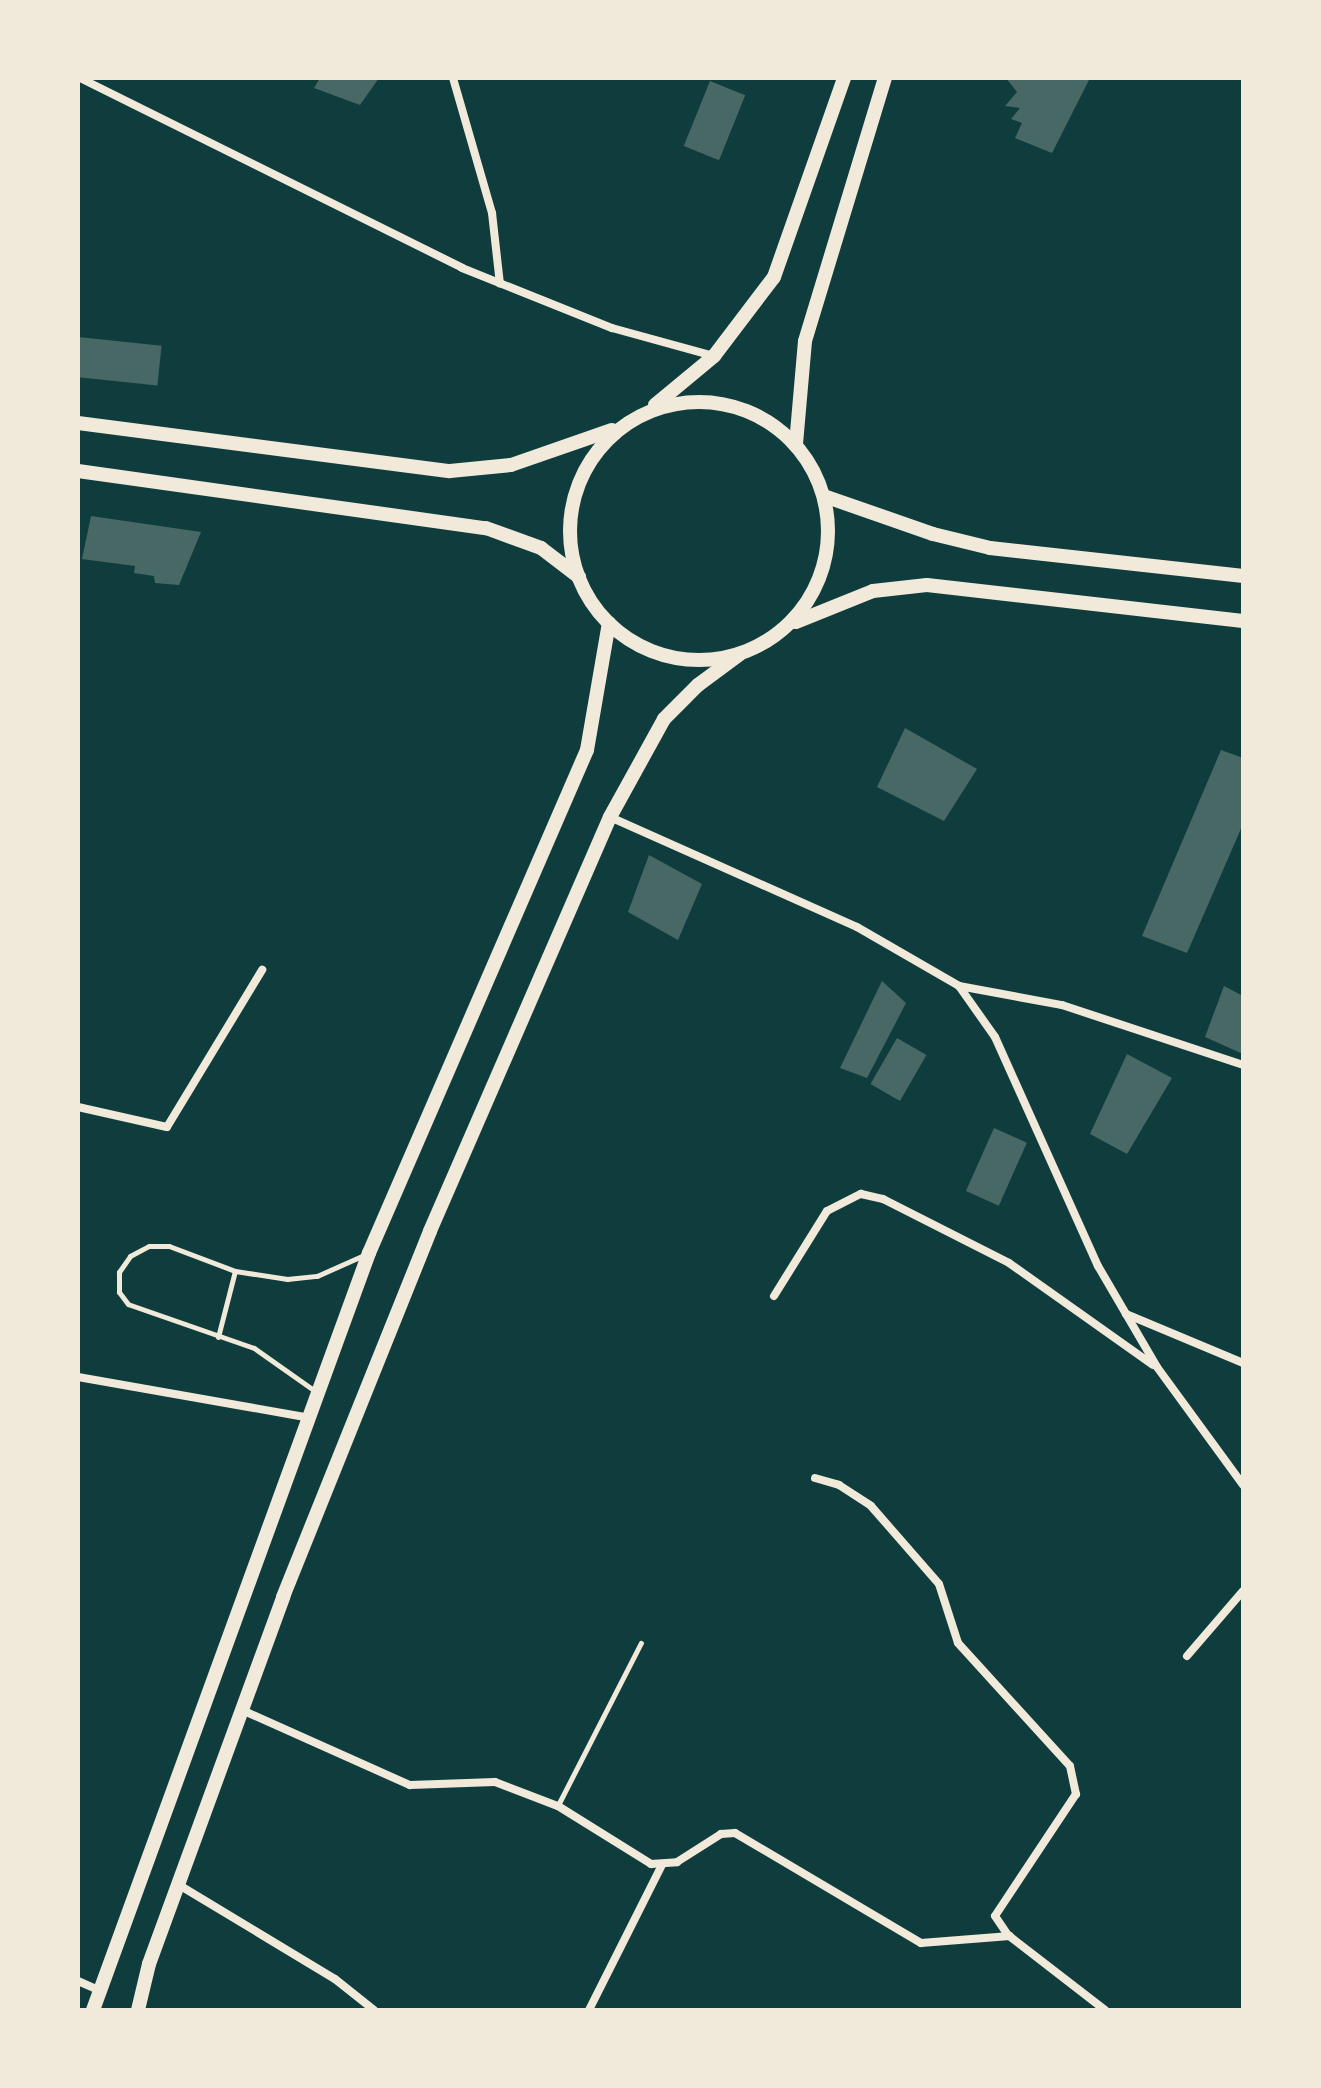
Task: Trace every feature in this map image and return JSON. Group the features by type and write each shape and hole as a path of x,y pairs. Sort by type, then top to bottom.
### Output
{"main road":[{"path":"78,423 450,471 511,465 623,425 648,411 714,356 774,277 844,78"},
{"path":"796,444 805,341 885,78"},
{"path":"648,411 687,401 727,403 765,418 796,444 824,496 824,566 804,608 788,626"},
{"path":"623,425 602,444 575,493 571,549 579,577 609,623 657,653 684,660 740,654"},
{"path":"78,471 486,528 541,548 579,577"},
{"path":"824,496 933,534 990,548 1243,576"},
{"path":"138,2010 242,1710 430,1231 610,817 664,719 698,685 740,654 788,626 873,591 927,585 1085,599 1243,621"},
{"path":"93,2010 369,1253 573,786 599,702 609,623"}],"street":[{"path":"80,78 199,141 500,284 612,328 714,356"},
{"path":"453,78 492,213 500,284"},
{"path":"610,817 857,927 959,986 1062,1005 1243,1065"},
{"path":"78,1107 167,1127 262,970"},
{"path":"959,986 995,1037 1098,1266 1157,1367 1243,1485"},
{"path":"774,1296 827,1211 861,1194 883,1199 1009,1263 1157,1367"},
{"path":"1126,1314 1243,1363"},
{"path":"78,1377 311,1418"},
{"path":"815,1478 839,1485 871,1506 927,1571 944,1596 958,1643 1076,1778 1072,1801 997,1909 997,1923 1105,2010"},
{"path":"1187,1656 1243,1591"},
{"path":"242,1710 410,1785 495,1782 558,1806 651,1864 677,1862 721,1834 735,1833 921,1943 1010,1936"},
{"path":"589,2010 662,1865"},
{"path":"179,1885 335,1979 374,2010"},
{"path":"78,1981 98,1990"}],"lane":[{"path":"319,1394 254,1348 128,1304 119,1292 119,1272 130,1256 159,1246 235,1271 287,1279 317,1276 369,1253"},
{"path":"218,1337 235,1271"},
{"path":"558,1806 641,1643"}],"building":[{"path":"320,78 379,78 360,105 314,88"},
{"path":"1006,78 1090,78 1052,153 1015,138 1022,123 1011,119 1020,108 1005,106 1017,92"},
{"path":"710,81 745,95 719,160 684,146"},
{"path":"78,337 162,346 157,386 78,377"},
{"path":"91,516 201,532 179,585 155,583 154,576 134,573 135,566 82,559"},
{"path":"905,728 977,769 944,821 877,787"},
{"path":"1221,750 1243,758 1243,824 1187,953 1142,936"},
{"path":"649,855 702,884 678,940 628,912"},
{"path":"882,981 906,1003 867,1078 840,1068"},
{"path":"1224,986 1243,996 1243,1054 1205,1037"},
{"path":"897,1038 926,1055 900,1101 870,1084"},
{"path":"1127,1054 1172,1078 1127,1154 1090,1134"},
{"path":"994,1128 1027,1143 999,1206 966,1191"}]}
